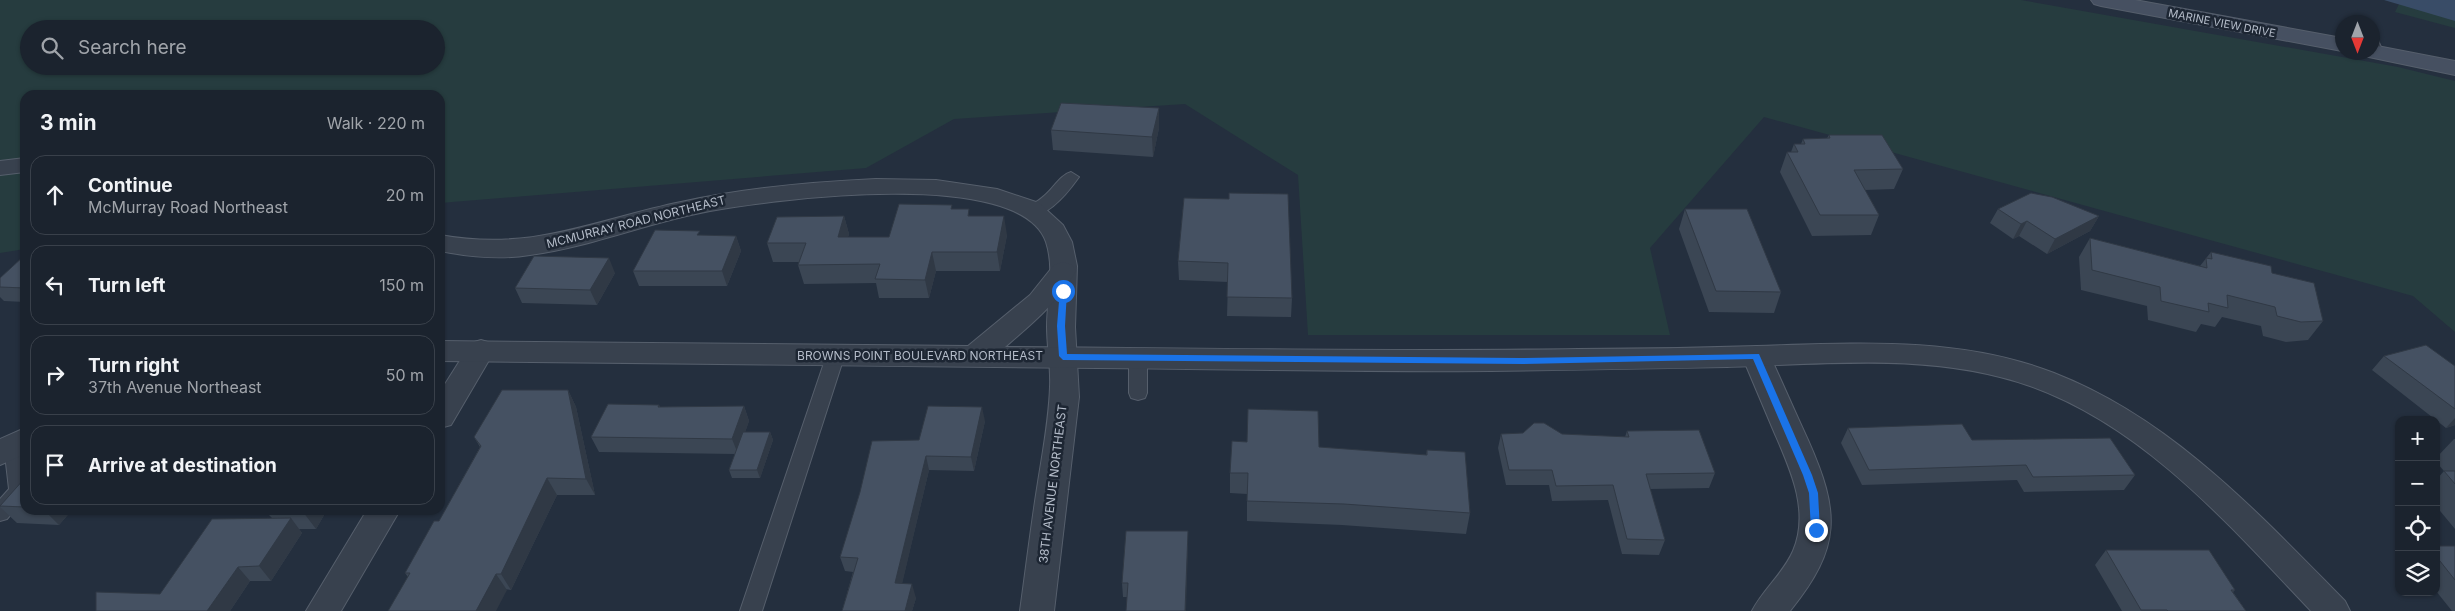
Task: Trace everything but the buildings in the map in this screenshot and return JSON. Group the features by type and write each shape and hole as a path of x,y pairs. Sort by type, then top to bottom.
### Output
{"main road":[{"name":"MARINE VIEW DRIVE","path":"2101,0 2335,44"},
{"path":"2380,49 2455,68"}],"street":[{"path":"0,168 20,166"},
{"name":"MCMURRAY ROAD NORTHEAST","path":"445,244 458,248 495,252 533,247 677,210 737,198 827,189 912,187 972,191 996,195 1033,211 1054,229 1062,251 1061,326 1063,356"},
{"path":"975,356 1040,302 1063,271"},
{"path":"445,409 481,350"},
{"name":"BROWNS POINT BOULEVARD NORTHEAST","path":"445,351 835,357 1063,356 1521,361 1861,352 1934,356 1992,364 2018,370 2081,396 2153,440 2218,494 2333,611"},
{"name":"38TH AVENUE NORTHEAST","path":"1037,611 1064,398 1063,356"},
{"path":"1756,356 1808,475 1813,493 1816,530 1813,544 1801,570 1769,611"},
{"path":"322,611 381,515"}],"lane":[{"path":"1033,211 1049,201 1071,177"},
{"path":"751,611 835,357"},
{"path":"1138,357 1138,393"},
{"path":"0,513 19,491 13,446"}],"green space":[{"path":"0,0 2021,0 2335,56 2335,60 2359,60 2398,67 2455,81 2455,332 2413,296 1764,117 1650,248 1670,335 1308,335 1298,175 1185,104 954,119 866,168 445,203 445,90 20,90 20,250 0,253"},
{"path":"2455,0 2455,28 2395,12 2400,2"}],"water":[{"path":"2384,0 2455,0 2455,21"}],"route":[{"path":"1063,291 1061,326 1063,356 1424,361 1756,356 1808,475 1813,493 1816,530"}]}
